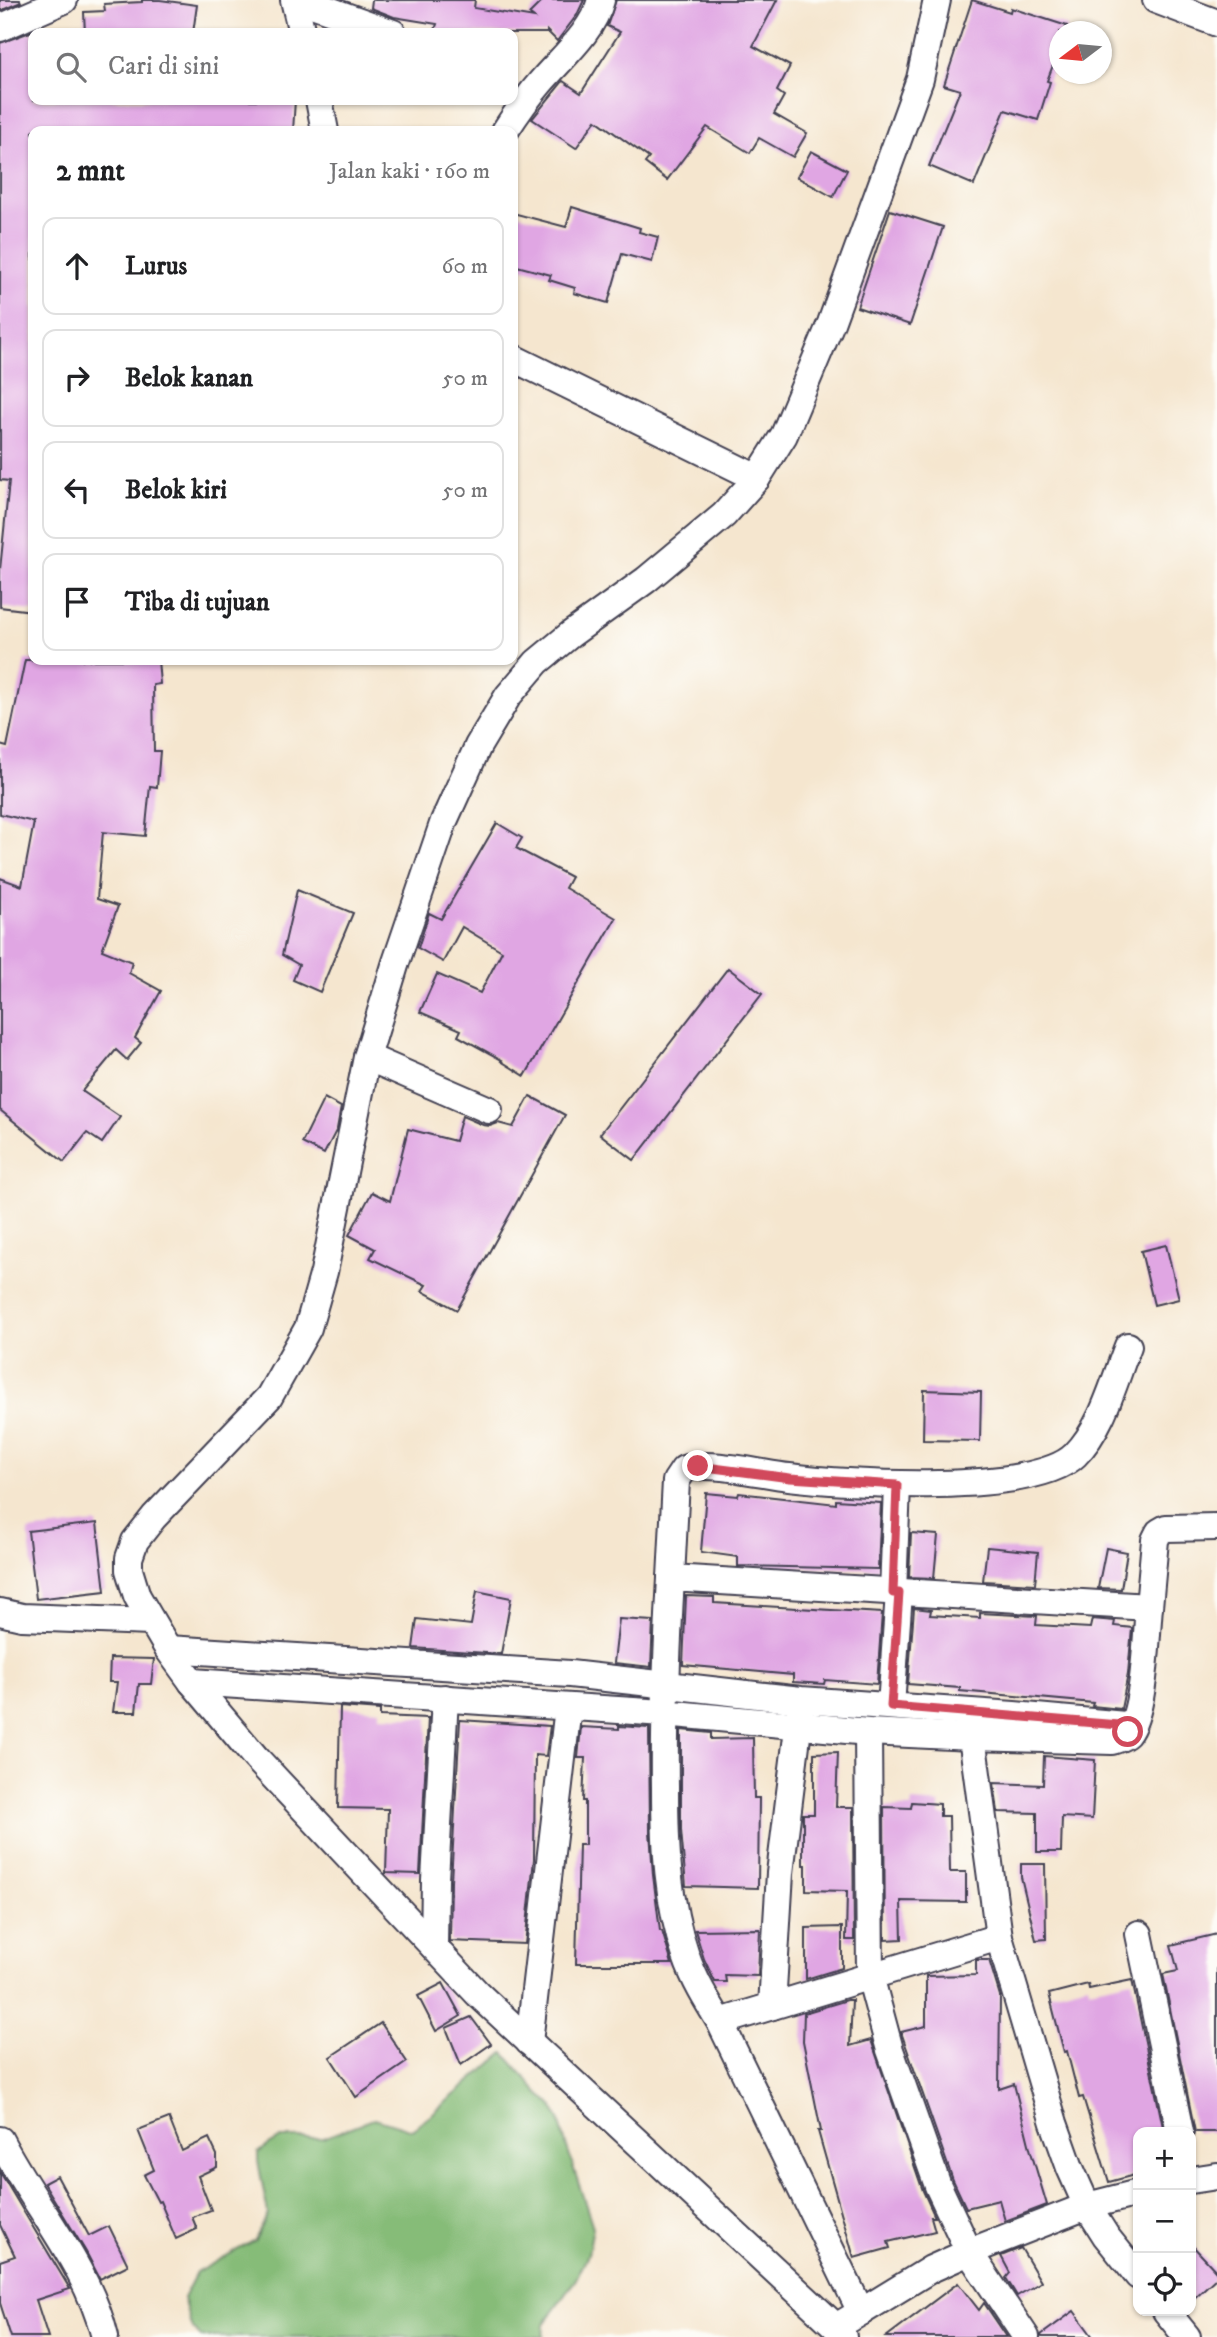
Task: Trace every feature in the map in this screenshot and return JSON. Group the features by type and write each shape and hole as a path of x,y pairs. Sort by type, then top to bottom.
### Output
{"street":[{"path":"0,29 64,0"},
{"path":"294,0 301,28"},
{"path":"301,0 379,28"},
{"path":"509,126 538,85 586,30 601,0"},
{"path":"937,0 920,79 866,233 785,435 758,478 724,515 537,662 508,696 478,746 444,821 367,1057 324,1272 308,1328 269,1397 154,1517 131,1550 129,1570 133,1585 151,1622 168,1649 256,1758 478,1994 840,2332 861,2312 931,2269 1087,2206 1133,2194"},
{"path":"1156,0 1217,23"},
{"path":"320,105 324,126"},
{"path":"518,360 758,478"},
{"path":"367,1057 489,1110"},
{"path":"861,2312 720,2022 692,1974 671,1903 665,1825 664,1713 676,1481 679,1474 687,1468 706,1466 790,1478 897,1485 1008,1480 1041,1472 1069,1460 1093,1433 1128,1346"},
{"path":"891,1706 897,1485"},
{"path":"192,1682 664,1713 868,1732 1112,1741 1125,1735 1131,1726 1140,1694 1155,1540 1159,1532 1166,1528 1217,1527"},
{"path":"671,1578 1149,1607"},
{"path":"0,1612 22,1617 151,1622"},
{"path":"168,1649 570,1674 801,1700 1131,1726"},
{"path":"434,1947 445,1698"},
{"path":"772,2006 780,1873 801,1700"},
{"path":"529,2042 568,1707"},
{"path":"868,1732 870,1976 890,2050 938,2186 969,2252 1026,2337"},
{"path":"972,1737 999,1937 1054,2123 1087,2206 1106,2236 1133,2270"},
{"path":"1139,1934 1179,2127"},
{"path":"720,2022 999,1937"},
{"path":"0,2140 80,2274 105,2337"},
{"path":"1196,2179 1217,2176"},
{"path":"1170,2316 1187,2337"}],"green space":[{"path":"504,2053 553,2106 593,2227 588,2254 576,2279 544,2324 543,2337 201,2337 191,2326 183,2298 196,2273 255,2240 268,2214 258,2153 281,2138 323,2138 375,2118 413,2130"}],"building":[{"path":"0,0 20,0 21,2 0,11"},
{"path":"160,0 197,5 194,28 85,28 84,12 105,11 104,4"},
{"path":"372,0 475,0 474,8 534,18 529,14 543,0 584,0 577,15 557,41 547,31 518,33 518,28 436,28 437,24 394,17 371,8"},
{"path":"616,0 777,0 753,46 790,66 777,91 784,96 774,114 807,133 793,157 759,138 750,153 707,127 667,180 645,163 649,158 596,120 576,148 532,119 563,81 581,93 620,32 607,26"},
{"path":"972,0 1010,12 1011,8 1051,21 1049,21 1047,81 1049,84 1038,120 1005,110 974,185 929,166 960,90 944,85"},
{"path":"28,33 28,105 295,105 293,126 28,126 28,610 0,607 0,570 9,481 0,480 0,43"},
{"path":"811,151 847,170 833,197 797,177"},
{"path":"572,207 640,228 639,232 658,237 652,262 622,254 608,303 574,293 575,288 549,280 551,275 518,266 518,214 566,227"},
{"path":"890,210 943,227 910,325 857,307"},
{"path":"25,660 28,660 28,665 158,665 160,684 153,685 154,751 160,751 157,787 150,786 145,836 103,832 97,899 118,906 102,950 132,962 129,973 161,991 135,1038 141,1043 127,1060 116,1050 82,1091 120,1117 102,1143 87,1133 64,1162 0,1110 0,878 22,886 34,822 0,814 0,745 7,747"},
{"path":"497,823 522,838 516,848 571,877 565,888 616,918 525,1076 458,1036 461,1030 420,1012 437,974 480,993 502,951 462,927 443,962 418,948 429,913 441,919"},
{"path":"297,890 353,913 320,992 293,980 299,965 282,955"},
{"path":"728,968 762,994 634,1160 600,1134"},
{"path":"530,1096 565,1115 457,1310 422,1291 426,1285 370,1258 375,1249 349,1235 372,1192 390,1201 408,1129 455,1141 462,1116 483,1125 498,1123 513,1127"},
{"path":"324,1098 341,1107 337,1129 324,1154 302,1143"},
{"path":"1166,1245 1179,1299 1154,1305 1141,1251"},
{"path":"924,1390 981,1392 980,1441 923,1440"},
{"path":"706,1493 738,1496 739,1493 836,1504 836,1500 881,1503 878,1569 738,1566 738,1557 701,1552"},
{"path":"97,1523 105,1591 36,1599 28,1531"},
{"path":"911,1533 938,1535 934,1578 909,1577"},
{"path":"987,1547 1038,1552 1035,1584 983,1581"},
{"path":"1106,1548 1127,1552 1121,1589 1098,1588"},
{"path":"477,1591 511,1598 501,1654 413,1648 417,1619 471,1625"},
{"path":"686,1596 714,1597 714,1603 882,1613 877,1684 825,1680 824,1684 793,1682 793,1675 683,1665"},
{"path":"914,1608 931,1610 930,1615 980,1618 980,1613 1037,1616 1036,1625 1090,1628 1092,1619 1115,1621 1114,1626 1132,1628 1128,1674 1121,1709 1092,1706 1093,1703 908,1684"},
{"path":"619,1619 653,1621 651,1667 614,1663"},
{"path":"110,1658 154,1659 151,1684 139,1684 136,1712 113,1712 117,1682 109,1682"},
{"path":"340,1707 380,1710 380,1716 428,1718 420,1874 386,1873 388,1809 338,1808"},
{"path":"460,1720 550,1726 546,1756 535,1755 534,1859 525,1944 450,1941"},
{"path":"619,1726 649,1728 653,1875 660,1931 672,1964 576,1964 579,1845 585,1845 585,1758 578,1758 581,1727 619,1729"},
{"path":"681,1730 711,1733 711,1739 753,1738 754,1798 759,1798 758,1888 686,1886 681,1830"},
{"path":"838,1752 836,1807 853,1807 854,1940 846,1940 847,1891 806,1890 806,1865 803,1865 803,1814 814,1814 814,1753"},
{"path":"1044,1756 1095,1760 1092,1819 1062,1817 1061,1852 1037,1852 1037,1813 998,1812 994,1783 1043,1785"},
{"path":"912,1802 940,1804 940,1816 949,1816 950,1872 966,1872 966,1902 901,1901 902,1939 885,1940 884,1807 911,1808"},
{"path":"1021,1864 1045,1864 1046,1939 1036,1940 1021,1877"},
{"path":"842,1927 842,1968 806,1979 806,1928"},
{"path":"760,1929 758,1976 725,1975 726,1982 715,1982 695,1930"},
{"path":"1217,1934 1217,2132 1196,2132 1194,2127 1163,1974 1178,1971 1171,1945"},
{"path":"976,1960 989,1960 1000,1996 999,2089 1014,2084 1047,2205 1005,2221 999,2200 966,2208 953,2180 901,2032 926,2026 926,1976 976,1975"},
{"path":"1132,1980 1163,2127 1133,2127 1133,2175 1109,2182 1083,2097 1079,2098 1067,2051 1064,2052 1049,1994 1088,1984 1089,1989"},
{"path":"443,1983 461,2016 436,2031 418,1996"},
{"path":"852,2000 850,2046 871,2040 923,2191 935,2217 931,2217 935,2231 888,2242 890,2248 854,2258 818,2131 821,2131 803,2041 804,2013"},
{"path":"471,2017 491,2044 461,2065 446,2028"},
{"path":"381,2023 407,2062 356,2097 330,2057"},
{"path":"169,2118 182,2151 209,2138 217,2155 217,2167 198,2176 211,2210 192,2217 197,2229 176,2239 160,2201 158,2202 144,2175 154,2170 138,2130"},
{"path":"0,2172 70,2289 36,2300 48,2337 11,2337 0,2303 0,2261 15,2256 0,2225"},
{"path":"57,2176 89,2236 109,2226 128,2265 100,2279 44,2183"},
{"path":"1021,2248 1041,2282 1017,2296 1006,2278 1010,2273 1001,2256"},
{"path":"1196,2249 1217,2272 1217,2277 1196,2296"},
{"path":"958,2283 979,2310 984,2303 1007,2337 886,2337"},
{"path":"1074,2311 1093,2337 1042,2337 1041,2335"}],"route":[{"path":"698,1466 790,1478 897,1485 893,1593 899,1593 891,1706 1131,1726 1128,1732"}]}
